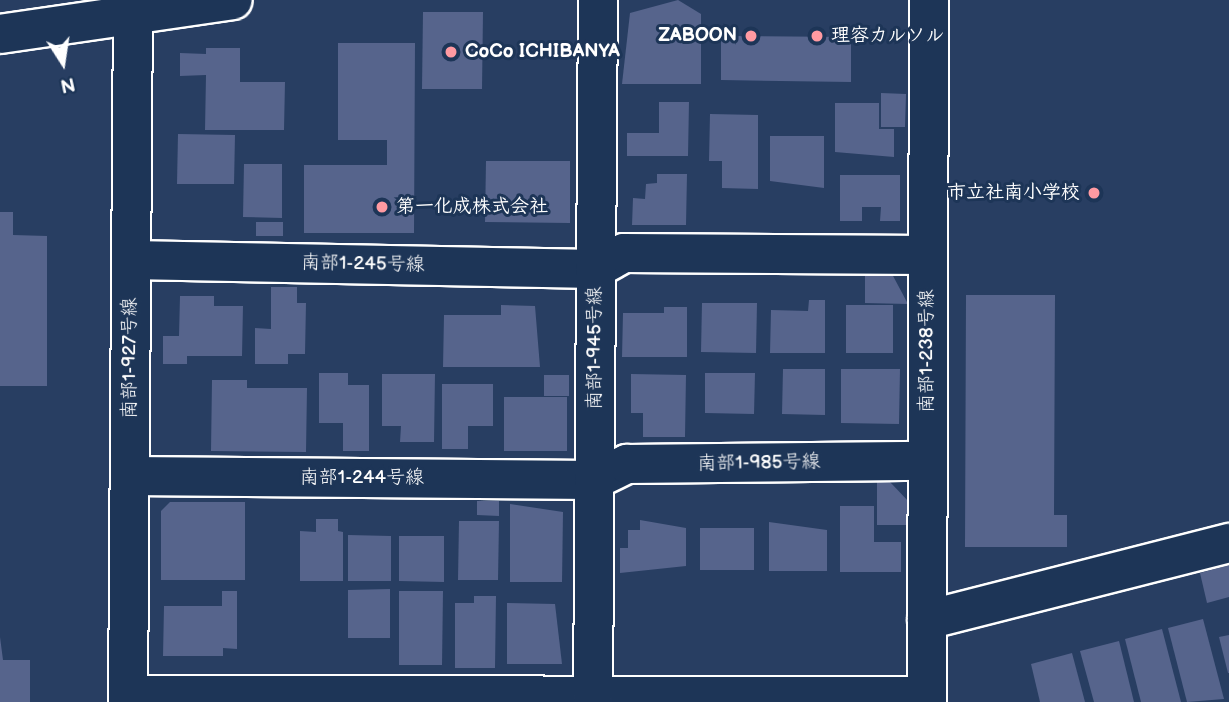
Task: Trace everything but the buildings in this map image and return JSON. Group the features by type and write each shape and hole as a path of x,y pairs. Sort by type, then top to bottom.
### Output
{"street":[{"path":"0,34 133,7 233,0"},
{"name":"南部1-945号線","path":"593,696 598,0"},
{"name":"南部1-238号線","path":"927,699 929,0"},
{"name":"南部1-927号線","path":"128,698 133,7"},
{"path":"596,269 624,253 927,255"},
{"name":"南部1-245号線","path":"131,260 596,269"},
{"name":"南部1-985号線","path":"594,480 627,464 927,461"},
{"name":"南部1-244号線","path":"130,477 594,480"},
{"path":"927,620 1229,543"},
{"path":"128,698 593,696 927,699"}],"place":[{"name":"ZABOON","path":"751,36"},
{"name":"理容カルソル","path":"817,36"},
{"name":"CoCo ICHIBANYA","path":"451,52"},
{"name":"市立社南小学校","path":"1094,193"},
{"name":"第一化成株式会社","path":"382,207"}]}
